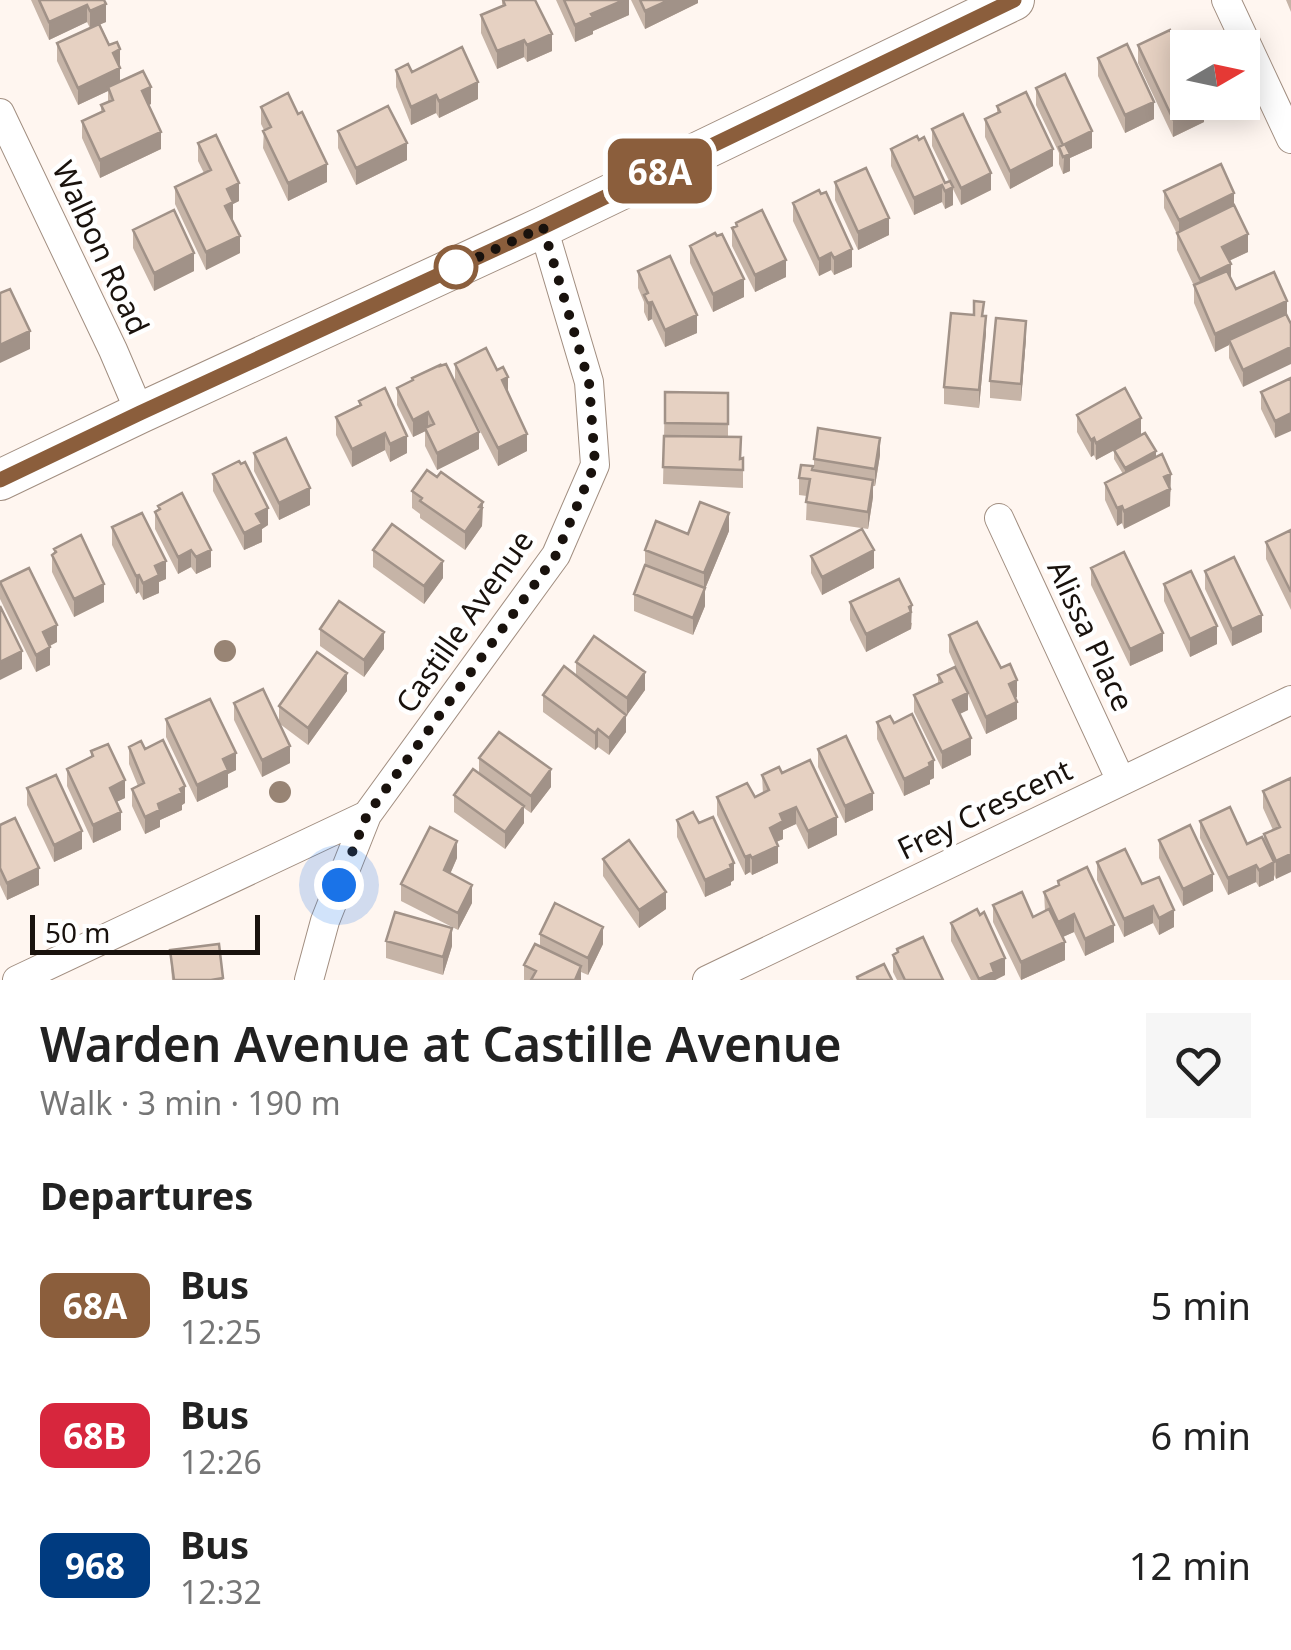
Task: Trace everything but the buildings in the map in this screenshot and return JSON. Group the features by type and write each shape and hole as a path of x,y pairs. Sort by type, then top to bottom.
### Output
{"main road":[{"path":"0,480 543,227 1014,0"}],"street":[{"path":"1226,0 1291,139"},
{"name":"Walbon Road","path":"0,113 140,413"},
{"name":"Castille Avenue","path":"310,980 325,920 367,815 556,555 595,464 589,382 543,227"},
{"name":"Alissa Place","path":"999,518 1121,781"},
{"name":"Frey Crescent","path":"708,980 1291,700"},
{"path":"17,980 367,815"}],"bus line":[{"name":"68A","path":"0,480 543,227 1014,0"}],"route":[{"path":"339,885 367,815 556,555 595,464 589,382 543,227 442,274 456,267"}]}
